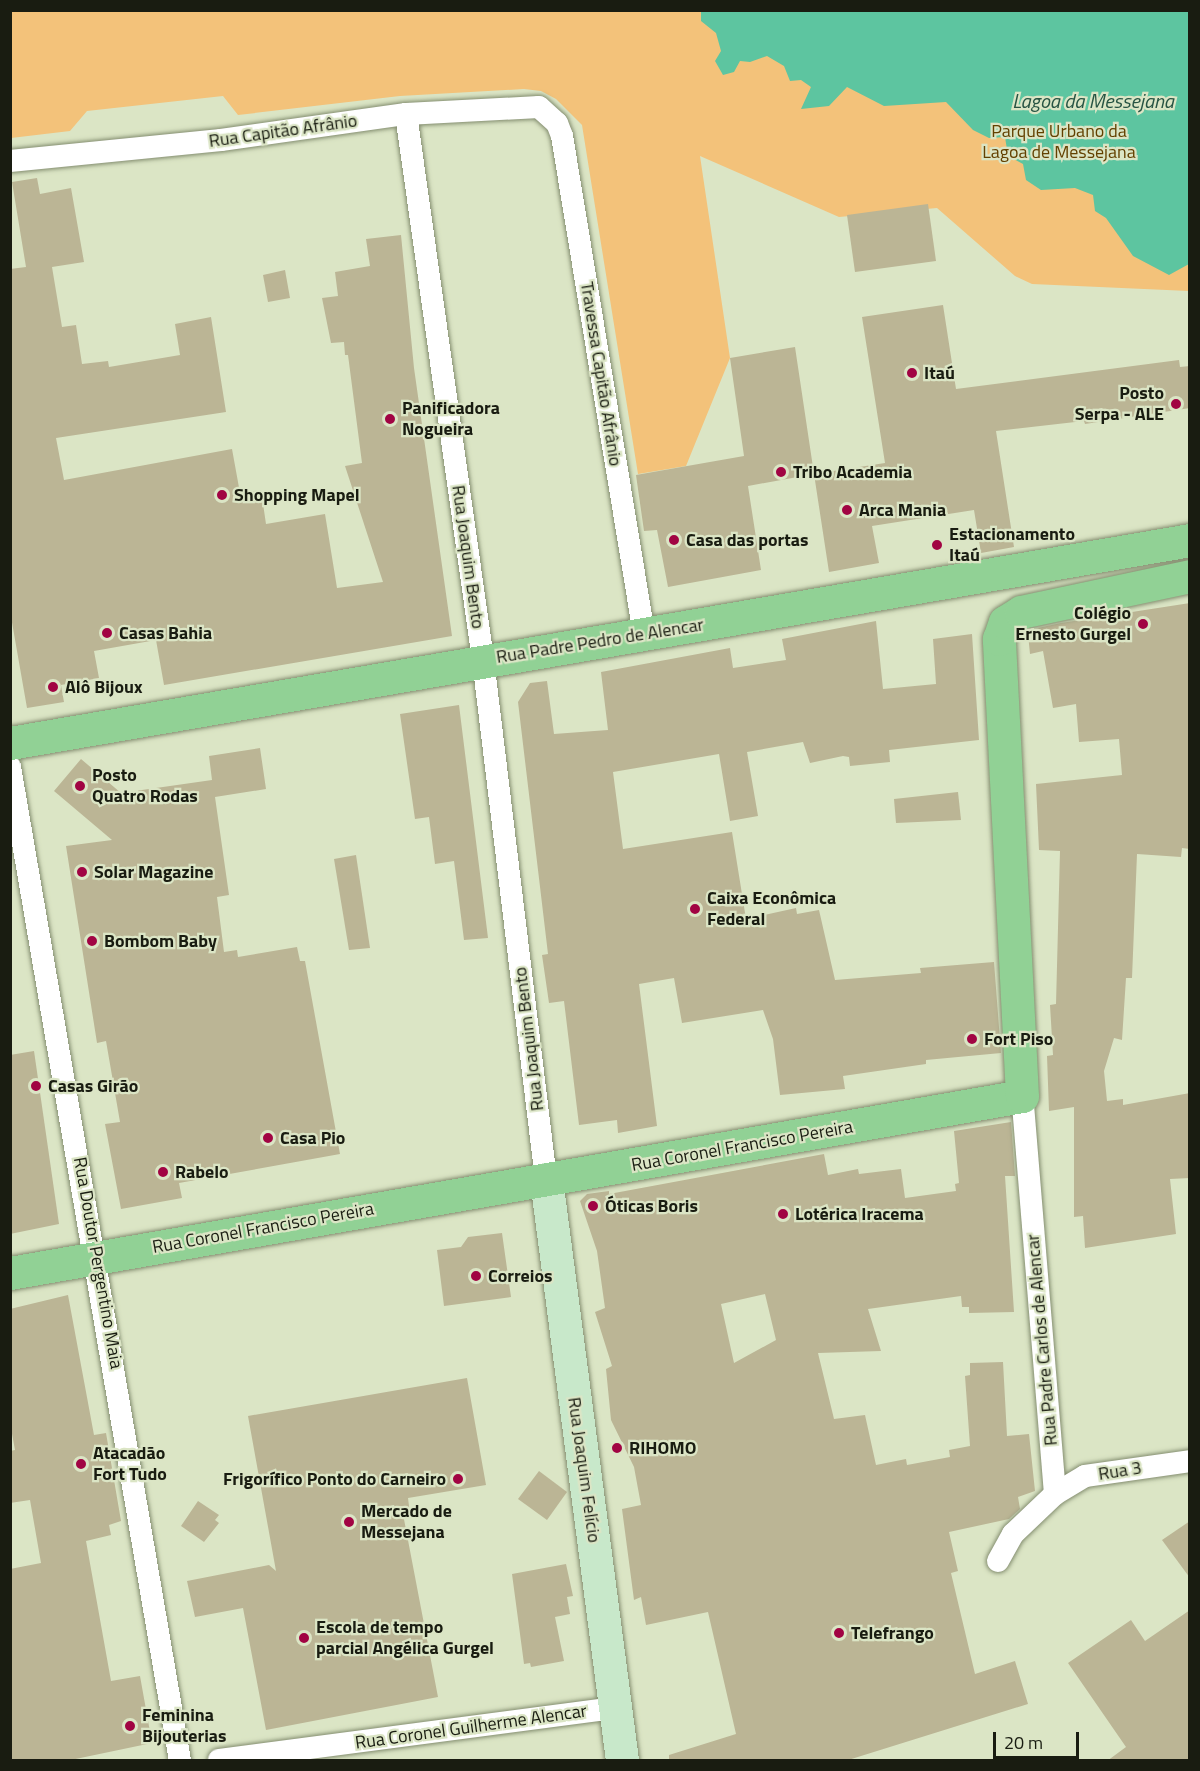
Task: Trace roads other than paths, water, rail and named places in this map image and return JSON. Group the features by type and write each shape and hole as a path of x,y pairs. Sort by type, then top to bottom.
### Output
{"main road":[{"name":"Rua Padre Pedro de Alencar","path":"10,743 1190,540"},
{"path":"1022,1096 999,639 1005,622 1021,612 1190,576"},
{"name":"Rua Coronel Francisco Pereira","path":"10,1273 1022,1096"},
{"name":"Rua Joaquim Felício","path":"546,1179 622,1761"}],"street":[{"name":"Rua Capitão Afrânio","path":"10,161 221,140 406,114 526,105 539,107 552,117"},
{"name":"Rua Joaquim Bento","path":"406,114 483,660 546,1179"},
{"name":"Travessa Capitão Afrânio","path":"552,117 562,136 644,634"},
{"name":"Rua Doutor Pergentino Maia","path":"10,767 97,1257 180,1761"},
{"name":"Rua Padre Carlos de Alencar","path":"1022,1096 1055,1494"},
{"name":"Rua 3","path":"1055,1494 1086,1476 1190,1461"},
{"path":"998,1561 1013,1534 1055,1494"},
{"name":"Rua Coronel Guilherme Alencar","path":"219,1761 616,1708"}],"water":[{"name":"Lagoa da Messejana","path":"701,11 1189,11 1189,264 1169,275 1133,256 1106,218 1095,211 1093,195 1075,188 1041,190 1026,180 1023,164 1008,156 1005,137 989,138 973,130 946,102 884,106 847,87 829,106 801,109 811,87 801,80 790,81 784,66 767,56 750,62 740,61 734,72 723,75 715,61 721,51 716,33 701,21"}],"place":[{"name":"Itaú","path":"912,373"},
{"name":"Posto Serpa - ALE","path":"1176,404"},
{"name":"Panificadora Nogueira","path":"390,419"},
{"name":"Tribo Academia","path":"781,472"},
{"name":"Shopping Mapel","path":"222,495"},
{"name":"Arca Mania","path":"847,510"},
{"name":"Casa das portas","path":"674,540"},
{"name":"Estacionamento Itaú","path":"937,545"},
{"name":"Colégio Ernesto Gurgel","path":"1143,624"},
{"name":"Casas Bahia","path":"107,633"},
{"name":"Alô Bijoux","path":"53,687"},
{"name":"Posto Quatro Rodas","path":"80,786"},
{"name":"Solar Magazine","path":"82,872"},
{"name":"Caixa Econômica Federal","path":"695,909"},
{"name":"Bombom Baby","path":"92,941"},
{"name":"Fort Piso","path":"972,1039"},
{"name":"Casas Girão","path":"36,1086"},
{"name":"Casa Pio","path":"268,1138"},
{"name":"Rabelo","path":"163,1172"},
{"name":"Óticas Boris","path":"593,1206"},
{"name":"Lotérica Iracema","path":"783,1214"},
{"name":"Correios","path":"476,1276"},
{"name":"RIHOMO","path":"617,1448"},
{"name":"Atacadão Fort Tudo","path":"81,1464"},
{"name":"Frigorífico Ponto do Carneiro","path":"458,1479"},
{"name":"Mercado de Messejana","path":"349,1522"},
{"name":"Telefrango","path":"839,1633"},
{"name":"Escola de tempo parcial Angélica Gurgel","path":"304,1638"},
{"name":"Feminina Bijouterias","path":"130,1726"}],"park label":[{"name":"Parque Urbano da Lagoa de Messejana","path":"1059,142"}]}
